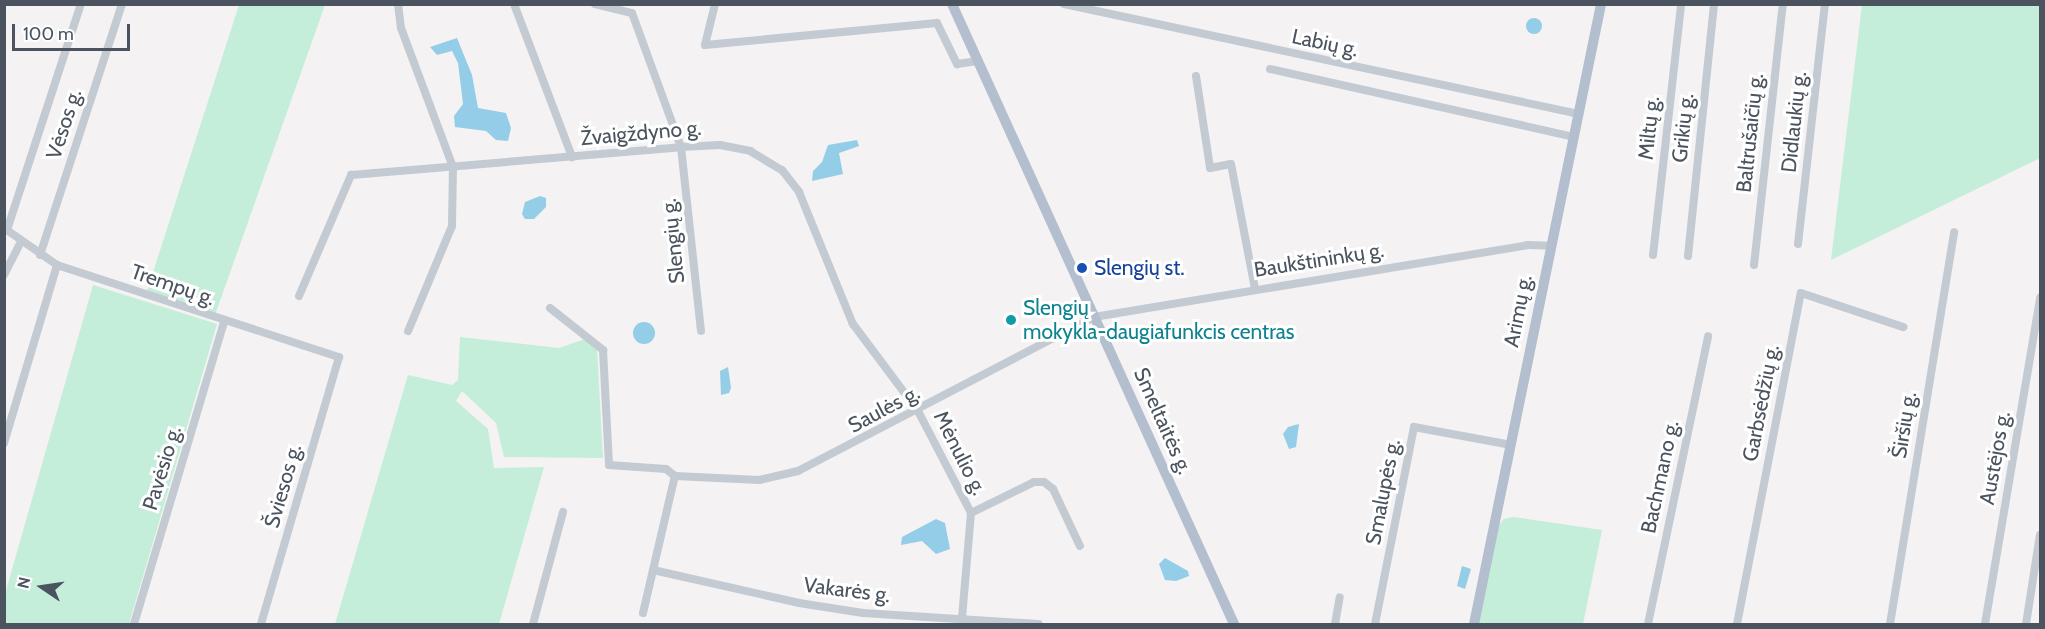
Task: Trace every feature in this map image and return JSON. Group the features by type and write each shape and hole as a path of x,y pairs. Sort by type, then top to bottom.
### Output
{"main road":[{"name":"Smeltaitės g.","path":"952,4 1234,624"},
{"name":"Arimų g.","path":"1474,624 1601,4"}],"street":[{"path":"6,229 81,4"},
{"name":"Vėsos g.","path":"40,255 122,4"},
{"path":"399,4 401,28 453,167 452,226 408,331"},
{"path":"514,4 572,157"},
{"name":"Slengių g.","path":"595,4 632,13 681,147 701,331"},
{"path":"715,4 705,45 937,23 957,64 978,61"},
{"name":"Labių g.","path":"1064,4 1578,114"},
{"name":"Miltų g.","path":"1653,255 1681,4"},
{"name":"Grikių g.","path":"1688,256 1714,4"},
{"name":"Baltrušaičių g.","path":"1754,265 1783,4"},
{"name":"Didlaukių g.","path":"1798,244 1825,4"},
{"path":"1270,69 1574,137"},
{"path":"1196,76 1210,168 1231,164 1255,289"},
{"name":"Žvaigždyno g.","path":"299,296 351,175 720,145 750,151 789,178 853,324 918,411"},
{"name":"Trempų g.","path":"6,229 57,265 224,322 339,357"},
{"name":"Širšių g.","path":"1890,624 1954,232"},
{"path":"4,275 21,241"},
{"name":"Baukštininkų g.","path":"1094,317 1527,245 1551,246"},
{"path":"4,443 57,265"},
{"name":"Garbsėdžių g.","path":"1737,624 1801,293 1903,327"},
{"name":"Austėjos g.","path":"1984,624 2040,298"},
{"name":"Saulės g.","path":"550,308 603,350 608,393 609,465 666,469 675,476 746,480 785,476 918,411 1094,317"},
{"name":"Pavėsio g.","path":"134,624 224,322"},
{"name":"Bachmano g.","path":"1648,624 1708,336"},
{"name":"Šviesos g.","path":"261,624 339,357"},
{"name":"Mėnulio g.","path":"918,411 970,513 962,619"},
{"name":"Smalupės g.","path":"1375,624 1414,427 1511,445"},
{"path":"643,613 675,476"},
{"path":"970,513 1034,482 1044,482 1053,489 1080,546"},
{"path":"533,624 563,512"},
{"path":"2026,624 2040,535"},
{"name":"Vakarės g.","path":"653,570 799,603 863,612 1039,624"},
{"path":"1335,624 1340,597"}],"green space":[{"path":"239,5 325,5 215,315 147,291"},
{"path":"1862,5 2040,5 2040,158 1831,260"},
{"path":"93,285 217,324 129,624 5,624 5,594"},
{"path":"460,337 559,348 585,339 597,348 603,458 504,457 496,423 462,391 456,401 488,429 494,468 544,467 499,624 335,624 408,375 452,385 458,380"},
{"path":"1514,517 1602,530 1583,624 1478,624 1499,525 1504,519"}],"water":[{"path":"1531,18 1537,18 1542,26 1540,32 1531,34 1526,29 1526,23"},
{"path":"457,38 472,75 478,108 506,113 511,128 508,141 496,140 486,131 455,127 454,116 463,104 458,63 452,51 437,55 430,47"},
{"path":"857,140 859,146 839,153 843,174 812,181 813,171 822,162 828,145"},
{"path":"540,196 546,198 546,207 534,219 525,219 522,214 525,202"},
{"path":"644,322 652,325 655,333 652,341 644,344 636,341 633,333 636,325"},
{"path":"728,367 731,388 729,393 721,395 720,371"},
{"path":"1299,424 1296,447 1289,449 1283,434 1288,427"},
{"path":"936,519 945,523 950,549 936,554 922,541 901,545 902,537"},
{"path":"1165,558 1188,571 1189,576 1176,581 1165,580 1159,564"},
{"path":"1462,566 1471,569 1465,589 1457,586"}],"place":[{"name":"Slengių st.","path":"1082,268"},
{"name":"Slengių mokykla-daugiafunkcis centras","path":"1011,320"}]}
